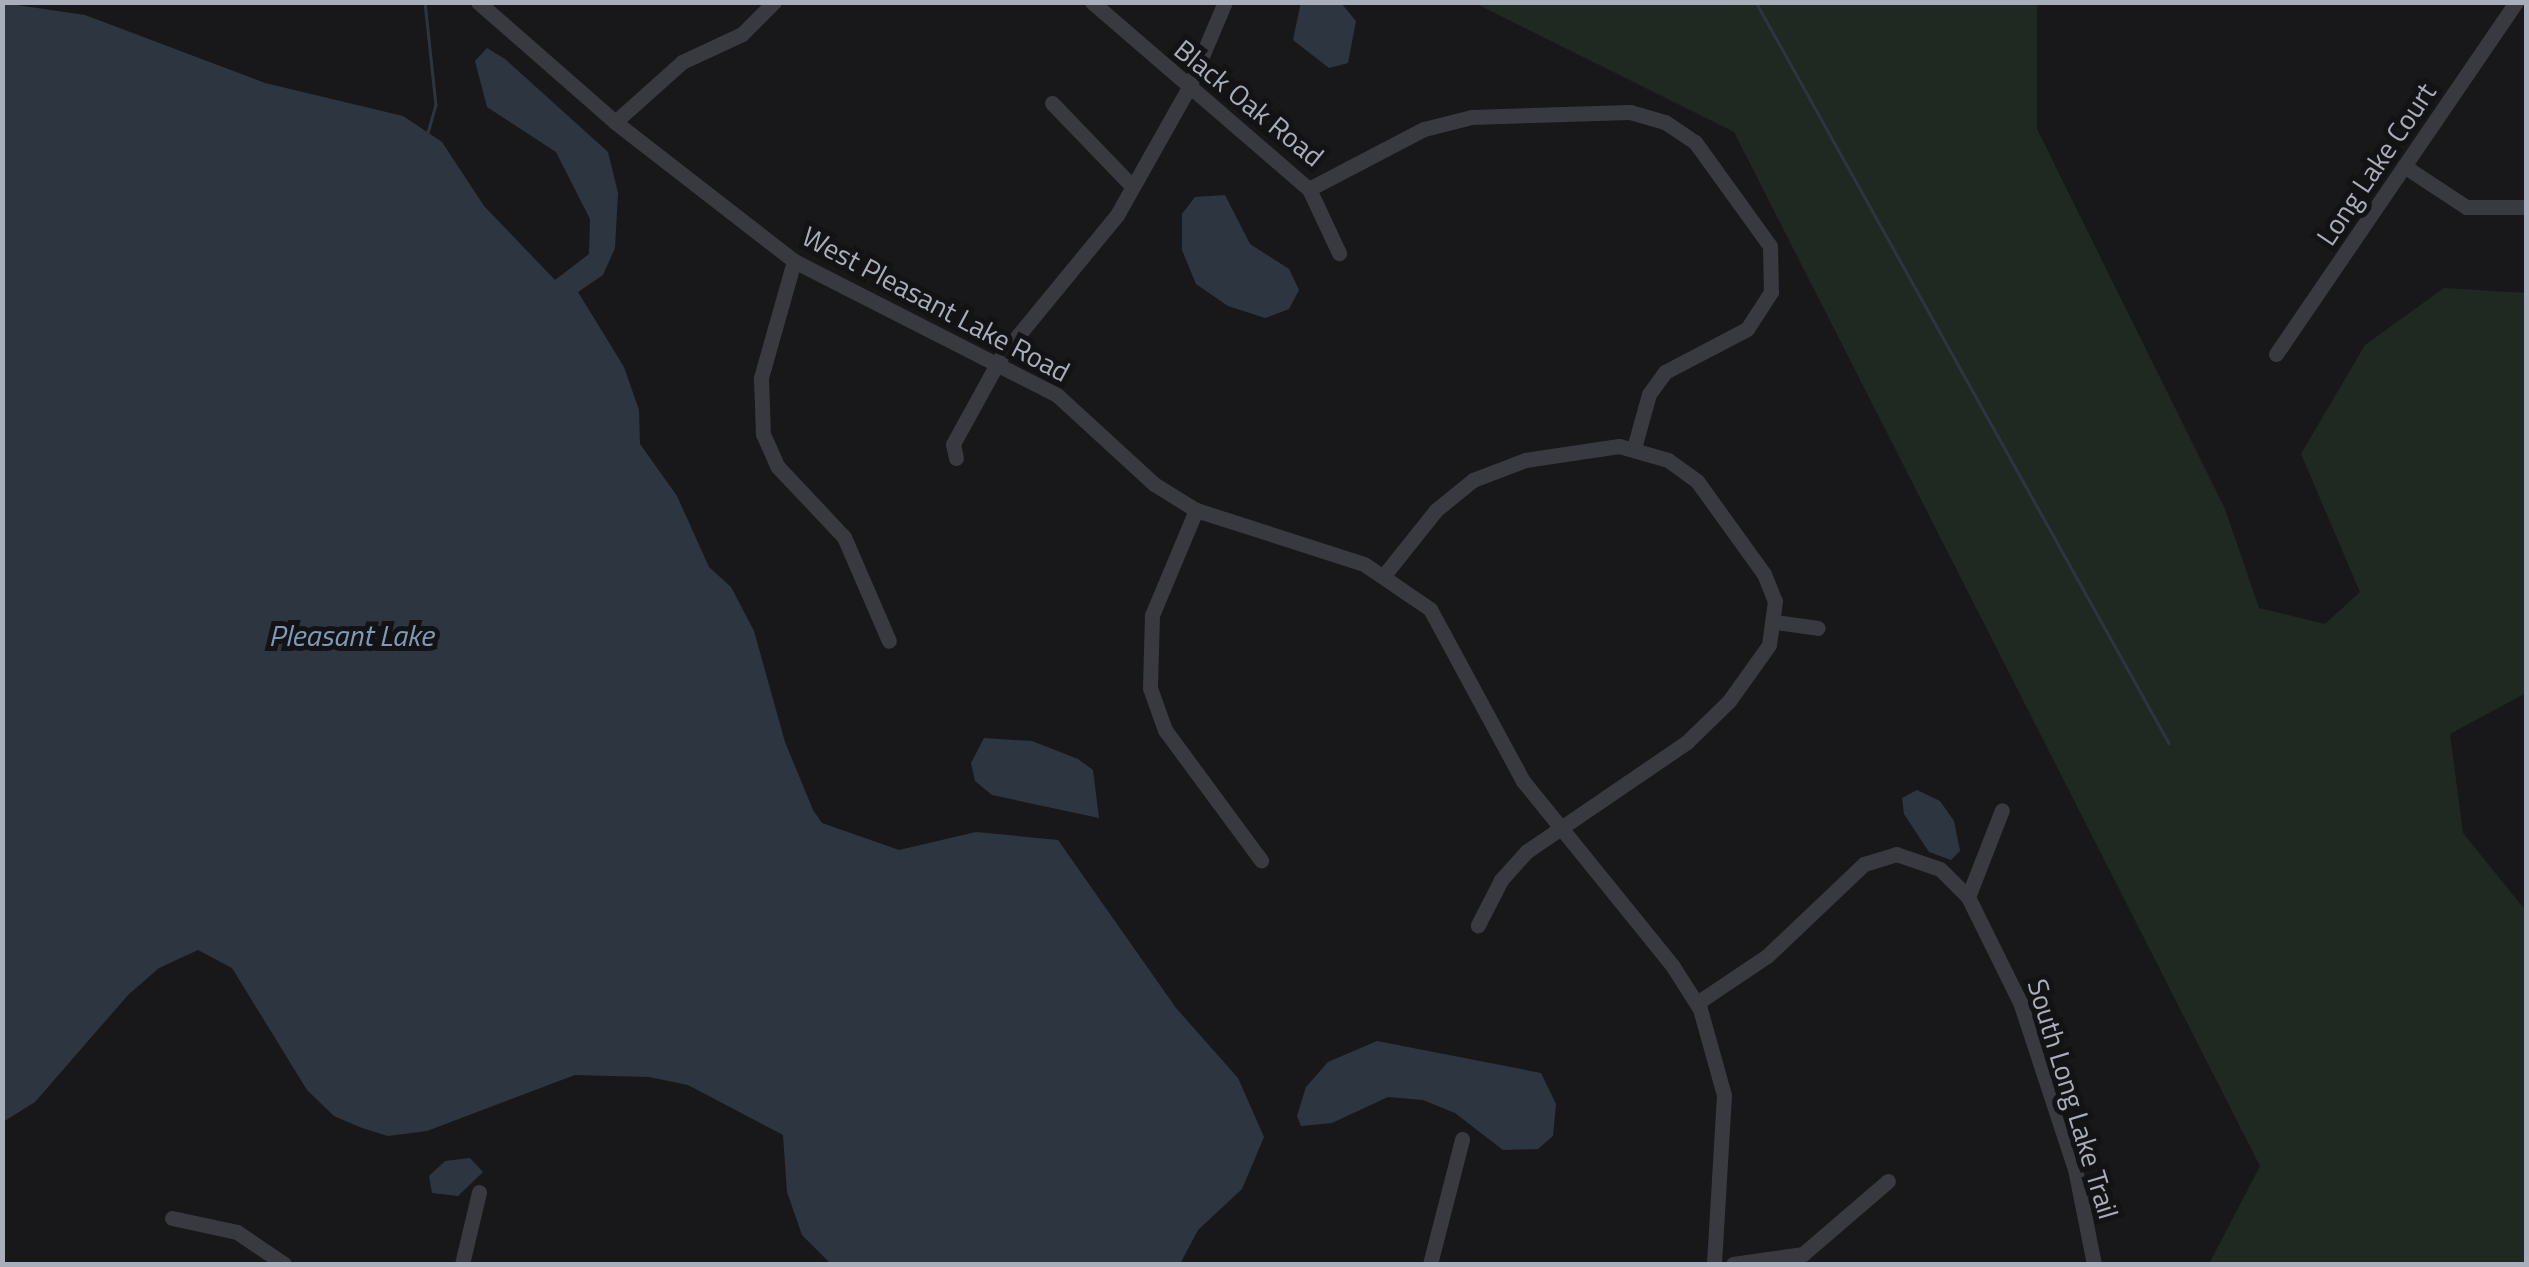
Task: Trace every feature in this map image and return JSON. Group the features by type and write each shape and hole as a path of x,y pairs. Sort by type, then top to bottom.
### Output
{"street":[{"name":"West Pleasant Lake Road","path":"478,2 616,122 794,261 998,362 1065,400 1136,470 1196,510 1385,574 1442,624 1504,749 1558,828 1697,1003 1724,1095 1714,1264"},
{"path":"616,122 682,62 742,34 774,2"},
{"name":"Black Oak Road","path":"1092,2 1188,90 1256,138 1309,189 1424,129 1471,116 1630,112 1665,122 1695,142 1770,246 1771,292 1747,329 1676,364 1656,382 1634,448"},
{"path":"956,458 954,444 998,362 1047,294 1100,238 1188,90 1225,2"},
{"name":"Long Lake Court","path":"2276,354 2516,2"},
{"path":"1052,103 1131,185"},
{"path":"2404,166 2466,207 2526,207"},
{"path":"1309,189 1338,253"},
{"path":"794,261 761,378 763,434 778,468 844,537 889,641"},
{"path":"1385,574 1436,510 1493,470 1583,448 1634,448 1668,460 1707,492 1764,574 1776,622 1766,652 1708,723 1558,828 1513,865 1478,925"},
{"path":"1196,510 1152,614 1150,688 1165,730 1261,860"},
{"path":"1776,622 1818,628"},
{"path":"1968,897 2002,810"},
{"name":"South Long Lake Trail","path":"1697,1003 1766,956 1874,859 1918,858 1952,878 1968,897 2034,1037 2075,1168 2094,1264"},
{"path":"1430,1264 1462,1139"},
{"path":"1733,1264 1802,1254 1888,1181"},
{"path":"462,1264 479,1192"},
{"path":"172,1218 236,1232 284,1264"}],"shaded area":[{"path":"1475,3 2037,3 2037,129 2225,509 2259,608 2325,624 2360,592 2301,454 2365,345 2444,288 2526,293 2526,693 2450,734 2463,833 2526,911 2526,1264 2209,1264 2260,1166 1734,132"}],"water":[{"path":"1301,2 1341,3 1356,21 1348,63 1329,68 1293,40"},
{"name":"Pleasant Lake","path":"3,3 85,15 265,83 403,116 442,142 484,206 555,280 589,254 590,219 556,152 487,107 475,61 487,48 505,59 608,152 618,193 615,248 603,275 578,292 624,367 639,410 640,444 677,496 709,567 731,587 754,631 785,742 813,810 822,823 899,850 976,832 1058,840 1176,1008 1238,1078 1264,1137 1242,1189 1198,1230 1180,1264 831,1264 802,1235 787,1192 783,1135 688,1085 649,1077 575,1075 427,1131 388,1136 362,1128 334,1116 307,1090 232,968 198,950 159,968 128,995 35,1102 3,1122"},
{"path":"1225,195 1250,244 1289,269 1299,290 1289,309 1265,318 1228,306 1196,284 1182,250 1182,214 1195,197"},
{"path":"984,738 1032,741 1078,759 1093,770 1099,818 992,795 975,781 971,763"},
{"path":"1917,790 1940,801 1954,821 1960,851 1951,860 1929,852 1904,814 1902,798"},
{"path":"1377,1041 1541,1073 1556,1104 1553,1136 1538,1149 1503,1150 1455,1113 1423,1100 1388,1097 1332,1123 1301,1126 1297,1116 1306,1087 1328,1062"},
{"path":"470,1158 483,1172 458,1196 432,1193 429,1176 445,1161"}],"waterway":[{"path":"425,2 436,105 428,133"},
{"path":"1756,2 2169,743"}]}
